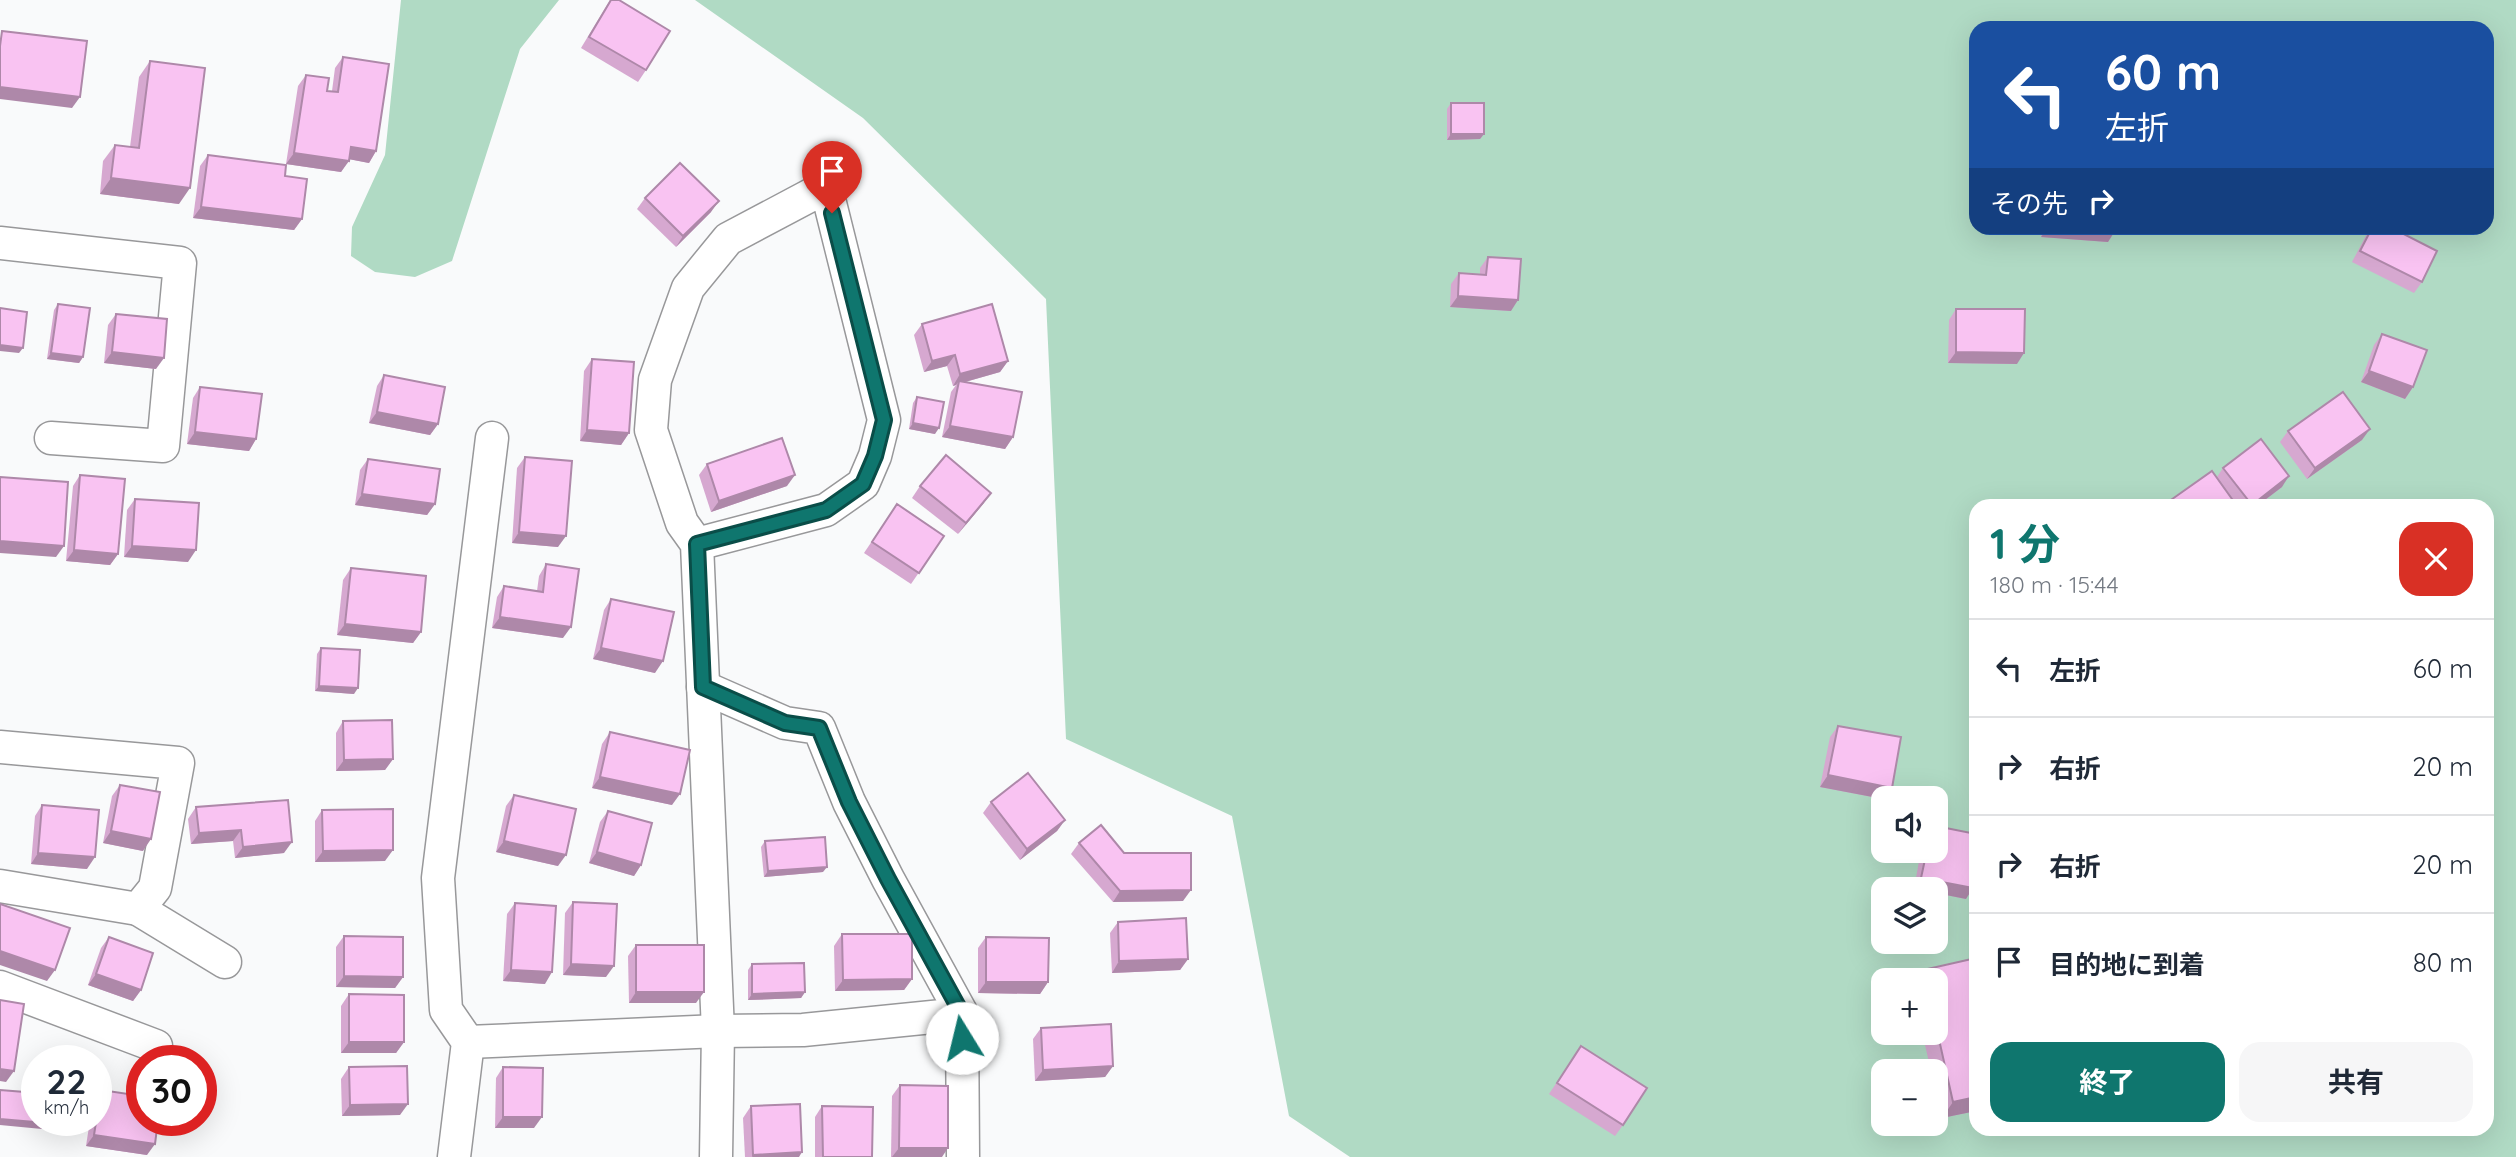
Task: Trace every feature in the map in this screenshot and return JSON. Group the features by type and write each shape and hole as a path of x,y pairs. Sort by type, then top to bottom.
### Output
{"street":[{"path":"697,544 826,510 863,484 875,456 884,420 826,187 728,239 688,288 655,380 651,430 682,523 697,544 718,1031 716,1157"},
{"path":"0,243 180,264 163,446 51,439"},
{"path":"454,1157 468,1042 446,1010 438,878 492,438"},
{"path":"703,687 785,723 819,728 849,802 962,1014 963,1157"},
{"path":"0,747 178,763 155,888 138,909"},
{"path":"0,886 138,909 225,962"},
{"path":"0,987 153,1045"},
{"path":"468,1042 803,1030 962,1014"}],"green space":[{"path":"401,0 559,0 520,49 452,261 415,277 375,272 351,256 352,227 385,155"},
{"path":"695,0 2516,0 2516,1157 1350,1157 1289,1116 1232,816 1066,739 1046,299 863,118"}],"building":[{"path":"611,0 619,0 670,31 646,70 589,37"},
{"path":"2,31 87,41 80,97 0,87"},
{"path":"343,57 389,64 376,151 351,147 349,161 294,153 306,75 329,78 327,91 338,92"},
{"path":"150,61 205,68 190,188 111,178 115,145 139,148"},
{"path":"1451,103 1484,103 1484,134 1451,134"},
{"path":"208,155 286,165 285,176 307,179 302,219 201,207"},
{"path":"680,163 719,201 683,236 645,198"},
{"path":"2368,235 2406,235 2437,251 2422,282 2360,251"},
{"path":"1488,257 1521,259 1518,300 1458,296 1459,273 1486,275"},
{"path":"58,304 90,308 83,357 51,353"},
{"path":"992,304 1008,361 960,374 955,355 932,361 922,324"},
{"path":"0,308 27,312 23,348 0,345"},
{"path":"1956,309 2025,309 2024,353 1956,352"},
{"path":"116,314 167,319 164,358 112,352"},
{"path":"2382,334 2427,350 2413,387 2369,371"},
{"path":"592,359 634,362 629,433 587,430"},
{"path":"384,375 445,387 438,424 377,412"},
{"path":"959,381 1022,392 1013,437 950,426"},
{"path":"200,387 262,394 256,439 195,432"},
{"path":"2343,392 2370,429 2315,468 2288,431"},
{"path":"917,397 944,402 939,428 913,423"},
{"path":"782,438 795,475 719,501 707,464"},
{"path":"2261,439 2289,476 2260,499 2247,499 2223,468"},
{"path":"946,455 991,493 966,523 920,486"},
{"path":"525,457 572,461 566,536 519,532"},
{"path":"368,459 440,469 435,504 362,494"},
{"path":"2212,471 2232,499 2172,499"},
{"path":"80,475 125,479 118,554 74,550"},
{"path":"0,477 68,482 64,546 0,541"},
{"path":"135,499 199,503 196,550 132,546"},
{"path":"897,504 944,536 919,573 872,542"},
{"path":"546,564 579,569 571,627 500,617 504,586 543,592"},
{"path":"351,568 426,576 421,632 345,624"},
{"path":"611,599 674,612 663,661 601,648"},
{"path":"321,648 360,650 358,688 319,686"},
{"path":"392,720 393,759 344,760 343,721"},
{"path":"1838,726 1901,737 1892,786 1828,775"},
{"path":"610,732 690,750 680,794 600,777"},
{"path":"1028,773 1065,820 1027,849 991,802"},
{"path":"120,785 160,792 151,839 111,831"},
{"path":"514,795 576,809 566,855 504,841"},
{"path":"288,800 292,842 243,847 241,830 199,833 196,807"},
{"path":"42,805 99,810 95,857 38,853"},
{"path":"393,809 393,850 323,851 322,810"},
{"path":"608,811 652,823 641,865 597,852"},
{"path":"1101,825 1124,853 1191,853 1191,890 1120,891 1079,843"},
{"path":"1948,828 1969,833 1969,887 1948,883 1948,877 1921,877 1924,863 1948,863"},
{"path":"825,837 827,867 768,871 765,841"},
{"path":"573,902 617,904 614,966 571,964"},
{"path":"515,903 556,906 552,972 511,970"},
{"path":"0,904 70,928 55,970 0,951"},
{"path":"1186,918 1188,959 1119,961 1118,922"},
{"path":"842,934 912,934 912,979 843,980"},
{"path":"344,936 403,937 403,977 344,976"},
{"path":"109,937 153,953 141,990 96,974"},
{"path":"986,937 1049,938 1048,982 986,982"},
{"path":"636,945 704,945 704,992 636,992"},
{"path":"1969,960 1969,1099 1953,1102 1948,1080 1948,1059 1943,1059 1940,1045 1948,1045 1948,968 1932,968"},
{"path":"804,963 805,992 752,994 752,964"},
{"path":"349,994 404,995 404,1042 349,1042"},
{"path":"0,1000 24,1004 14,1071 0,1069"},
{"path":"1111,1024 1113,1066 1043,1070 1041,1028"},
{"path":"1581,1046 1647,1088 1623,1125 1557,1083"},
{"path":"407,1066 408,1104 350,1105 349,1067"},
{"path":"503,1067 543,1068 542,1117 503,1117"},
{"path":"900,1085 948,1086 948,1148 899,1148"},
{"path":"0,1090 21,1092 21,1121 0,1119"},
{"path":"112,1092 126,1094 126,1136 156,1136 155,1144 101,1136 112,1136"},
{"path":"800,1104 802,1152 753,1155 751,1106"},
{"path":"822,1106 873,1107 872,1157 823,1157"}],"route":[{"path":"832,213 884,420 875,456 863,484 826,510 697,544 703,687 785,723 819,728 849,802 962,1014 962,1038"}]}
